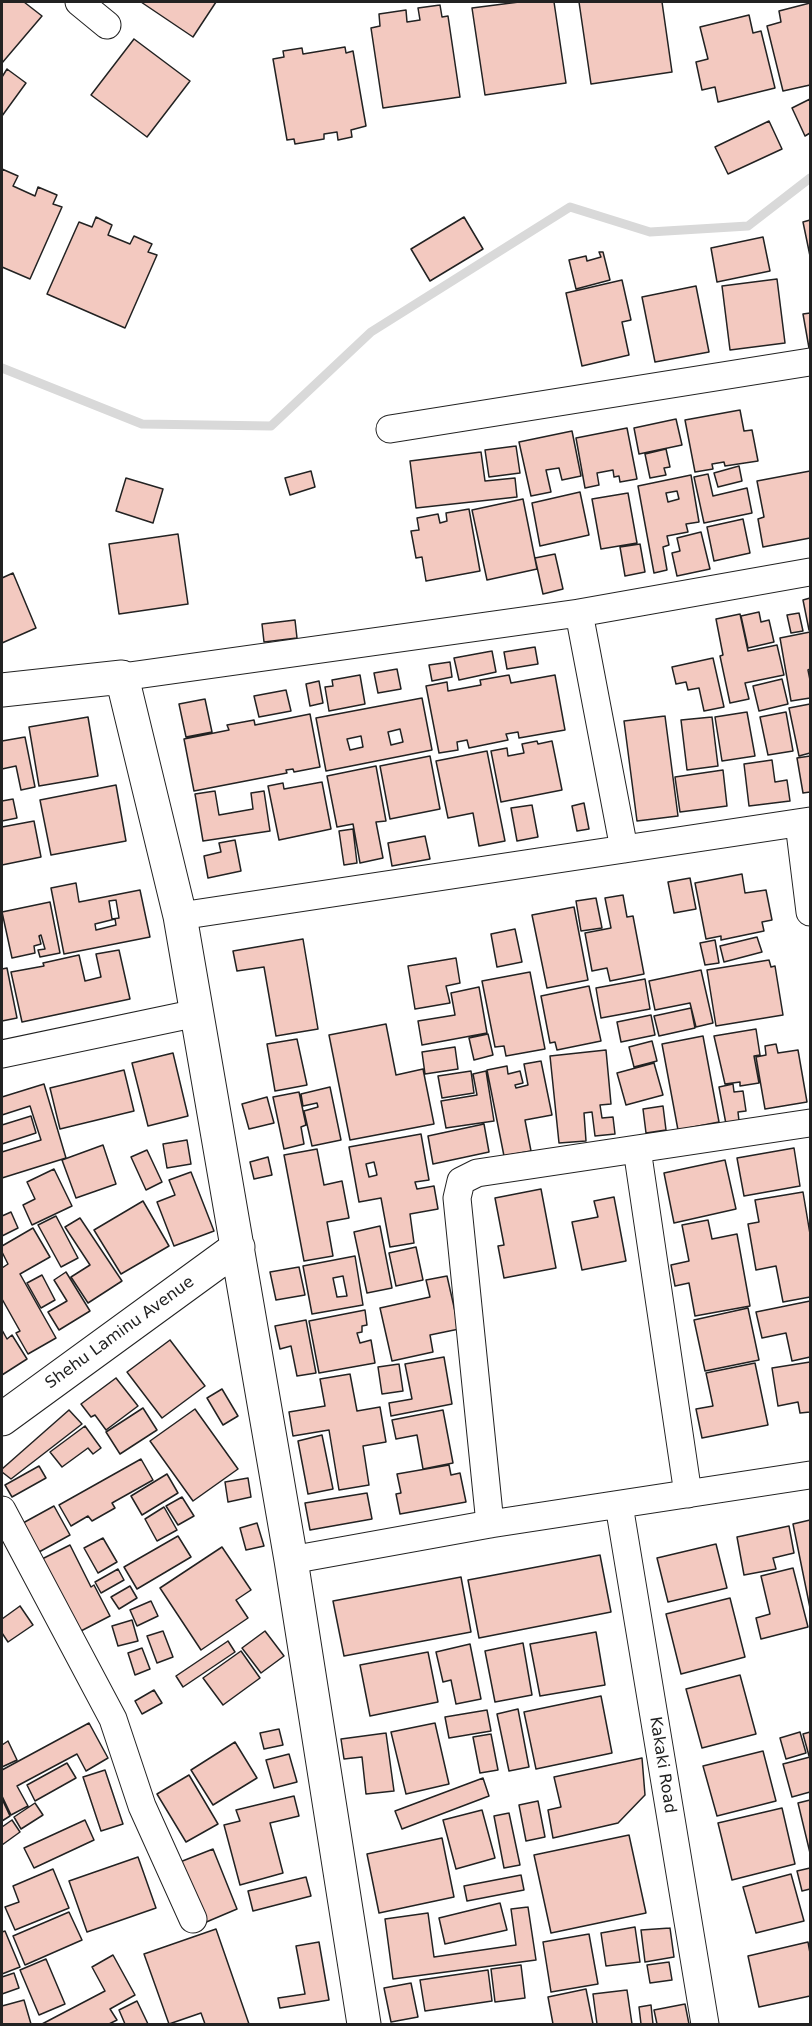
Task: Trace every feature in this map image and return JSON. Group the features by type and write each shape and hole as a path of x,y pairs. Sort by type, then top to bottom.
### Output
{"street":[{"path":"79,2 107,25"},
{"path":"390,429 810,362"},
{"path":"2,690 122,678 579,613 810,572"},
{"path":"579,613 624,849"},
{"path":"122,678 180,916 291,1560 364,2025"},
{"path":"180,916 805,822 810,912"},
{"path":"2,1054 197,1013"},
{"path":"490,1524 457,1198 461,1181 477,1173 810,1123"},
{"path":"637,1149 688,1494"},
{"name":"Shehu Laminu Avenue","path":"2,1419 238,1247"},
{"path":"291,1560 490,1524 810,1475"},
{"name":"Kakaki Road","path":"619,1505 705,2025"},
{"path":"2,1510 113,1719 142,1806 194,1919"}],"building":[{"path":"2,2 24,2 42,16 2,63"},
{"path":"141,2 216,2 193,37"},
{"path":"519,2 554,2 566,83 485,95 472,8"},
{"path":"579,2 662,2 672,72 591,84"},
{"path":"810,3 810,85 783,91 767,26 781,22 779,11"},
{"path":"440,5 442,17 448,16 460,97 383,108 371,28 380,26 379,14 406,10 407,22 420,20 418,8"},
{"path":"749,15 753,33 761,31 775,88 718,102 715,87 702,90 696,62 708,59 700,27"},
{"path":"134,39 190,81 147,137 91,95"},
{"path":"345,47 346,53 353,51 366,126 351,130 352,137 338,140 337,132 324,134 324,139 295,144 294,139 287,140 273,59 284,57 283,51 302,48 303,54"},
{"path":"7,69 26,83 2,116 2,77"},
{"path":"810,99 810,133 805,136 792,108"},
{"path":"769,121 782,149 728,174 715,147"},
{"path":"2,169 18,176 13,186 35,196 38,187 57,195 53,204 62,207 30,279 2,267"},
{"path":"96,217 112,225 108,235 130,244 134,236 152,244 148,252 157,255 125,328 47,294 79,222 92,227"},
{"path":"464,217 483,249 430,281 411,249"},
{"path":"810,220 810,256 803,222"},
{"path":"763,237 770,271 717,282 711,248"},
{"path":"599,252 603,252 610,280 576,289 569,260 586,256 587,261 601,257"},
{"path":"777,279 785,343 730,350 722,286"},
{"path":"622,280 631,320 622,322 629,355 582,366 566,293"},
{"path":"696,286 709,352 655,362 642,297"},
{"path":"810,313 810,348 809,348 803,314"},
{"path":"740,410 744,431 752,430 758,461 725,466 724,462 712,464 713,469 695,472 685,420"},
{"path":"676,419 682,445 639,454 634,428"},
{"path":"627,428 637,479 620,482 619,476 614,477 613,470 597,473 599,485 585,488 576,438"},
{"path":"572,431 581,476 562,480 559,468 546,470 551,492 531,496 519,442"},
{"path":"516,446 520,473 489,477 485,450"},
{"path":"666,449 670,467 664,468 666,475 650,478 645,454"},
{"path":"481,452 485,481 515,478 517,497 416,508 410,461"},
{"path":"739,466 742,481 718,487 714,473"},
{"path":"311,471 315,487 290,495 285,478"},
{"path":"810,471 810,538 763,547 758,519 764,517 757,481"},
{"path":"708,474 713,496 747,488 752,513 704,523 694,477"},
{"path":"691,475 699,522 686,524 688,532 667,536 669,545 663,547 667,570 654,573 638,486","holes":["677,491 679,499 668,502 666,493"]},
{"path":"126,478 163,489 153,523 116,511"},
{"path":"580,492 589,535 540,546 532,503"},
{"path":"628,493 637,543 601,549 592,499"},
{"path":"523,499 537,569 487,580 472,510"},
{"path":"469,509 480,571 426,581 422,557 416,558 411,531 419,530 417,518 438,514 440,523 447,521 446,513"},
{"path":"743,519 750,553 714,561 707,527"},
{"path":"701,532 710,569 677,576 672,553 680,551 677,538"},
{"path":"178,534 188,604 119,614 109,544"},
{"path":"640,544 645,572 625,576 620,547"},
{"path":"555,554 563,589 543,594 535,558"},
{"path":"13,573 36,628 2,643 2,578"},
{"path":"810,598 810,630 809,630 803,600"},
{"path":"759,612 761,622 769,620 774,642 748,648 741,616"},
{"path":"799,613 803,631 791,633 787,615"},
{"path":"740,614 748,651 777,645 784,675 745,683 749,699 730,703 720,656 723,655 716,619"},
{"path":"295,620 297,638 264,642 262,624"},
{"path":"810,632 810,669 808,670 810,698 791,701 780,638"},
{"path":"535,647 538,664 507,669 504,652"},
{"path":"492,651 496,672 459,680 454,658"},
{"path":"713,658 724,707 704,711 699,688 688,690 686,682 676,684 672,667"},
{"path":"450,662 452,677 432,681 429,665"},
{"path":"397,669 401,689 378,693 374,673"},
{"path":"360,675 365,704 329,711 325,687 333,686 332,680"},
{"path":"509,675 511,683 555,675 565,730 519,738 518,732 506,734 508,740 469,748 467,740 457,742 458,750 439,753 426,686 447,682 448,691 481,685 480,680"},
{"path":"782,679 788,704 759,711 753,686"},
{"path":"319,681 323,703 310,706 306,684"},
{"path":"286,690 291,711 259,717 254,696"},
{"path":"422,698 432,750 326,771 316,718","holes":["400,729 403,742 391,745 388,732","361,736 363,747 350,750 347,739"]},
{"path":"205,699 212,732 186,737 179,704"},
{"path":"810,704 810,753 799,756 789,708"},
{"path":"747,712 755,756 722,761 715,717"},
{"path":"786,712 793,751 768,755 760,717"},
{"path":"310,714 320,767 294,772 293,769 286,770 287,773 194,791 184,739 229,730 227,725 254,720 255,725"},
{"path":"665,716 678,816 637,821 624,721"},
{"path":"88,717 98,776 39,786 29,727"},
{"path":"712,717 718,766 687,770 681,720"},
{"path":"25,737 35,787 21,790 16,766 2,769 2,741"},
{"path":"537,741 538,744 552,741 562,790 501,802 491,751 507,748 508,756 524,753 522,744"},
{"path":"487,751 505,841 479,846 473,813 448,818 436,761"},
{"path":"430,756 440,809 390,819 380,766"},
{"path":"810,756 810,792 803,793 797,758"},
{"path":"772,760 775,782 787,780 790,801 749,806 744,764"},
{"path":"376,766 386,821 376,822 383,858 360,863 353,824 337,827 327,776"},
{"path":"723,770 727,806 680,812 675,777"},
{"path":"322,782 331,829 279,840 268,786 283,783 284,789"},
{"path":"116,785 126,841 51,855 40,800"},
{"path":"215,791 219,815 253,809 251,793 264,791 270,831 203,841 195,794"},
{"path":"13,799 17,818 2,821 2,801"},
{"path":"584,803 589,829 577,831 572,806"},
{"path":"532,805 538,837 517,841 511,808"},
{"path":"34,821 41,857 2,865 2,827"},
{"path":"353,829 357,863 344,865 339,831"},
{"path":"425,836 430,859 392,866 388,843"},
{"path":"235,840 241,871 208,878 204,856 221,852 219,843"},
{"path":"742,874 745,893 766,890 772,920 762,922 764,931 721,940 721,936 706,939 695,883"},
{"path":"690,878 696,909 674,913 668,882"},
{"path":"76,883 79,902 140,890 150,937 64,954 51,888","holes":["116,900 119,918 112,919 109,901","115,919 116,925 96,930 95,924"]},
{"path":"623,895 627,917 633,916 644,974 610,981 607,968 592,971 585,933 611,928 605,898"},
{"path":"596,898 602,928 581,931 576,901"},
{"path":"50,902 60,953 40,957 38,950 45,949 41,935 39,936 41,944 34,946 35,953 12,958 2,912"},
{"path":"574,907 588,980 547,988 532,915"},
{"path":"515,929 522,962 497,967 491,934"},
{"path":"757,937 762,952 724,962 720,946"},
{"path":"303,939 318,1029 276,1036 264,967 237,971 233,951"},
{"path":"715,940 719,963 705,965 700,943"},
{"path":"119,950 130,999 22,1022 11,972 44,966 43,963 79,955 85,981 101,977 96,954"},
{"path":"456,958 460,983 446,986 450,1003 415,1009 408,966"},
{"path":"769,960 771,967 775,966 783,1015 716,1026 707,970"},
{"path":"7,968 17,1018 2,1021 2,969"},
{"path":"701,970 713,1023 696,1027 690,1003 655,1010 649,981"},
{"path":"530,972 545,1049 506,1056 504,1046 495,1047 482,981"},
{"path":"645,979 650,1009 601,1018 596,988"},
{"path":"589,986 601,1041 557,1050 555,1042 550,1043 541,996"},
{"path":"479,987 487,1033 422,1045 418,1021 455,1015 451,993"},
{"path":"691,1008 695,1028 659,1036 654,1016"},
{"path":"651,1015 655,1035 621,1042 617,1022"},
{"path":"386,1024 396,1075 423,1069 434,1124 350,1140 329,1035"},
{"path":"756,1029 760,1055 754,1056 759,1083 740,1086 740,1082 725,1084 714,1036"},
{"path":"488,1034 493,1055 474,1060 469,1038"},
{"path":"703,1036 719,1122 678,1130 662,1044"},
{"path":"297,1039 307,1085 275,1091 267,1044"},
{"path":"652,1041 657,1061 634,1067 629,1047"},
{"path":"776,1044 778,1053 798,1050 807,1102 765,1109 756,1057 766,1055 765,1046"},
{"path":"455,1047 458,1069 425,1074 422,1052"},
{"path":"606,1050 611,1104 600,1105 602,1118 613,1117 615,1134 595,1136 592,1112 584,1113 586,1141 559,1143 550,1056"},
{"path":"173,1053 188,1116 148,1126 132,1063"},
{"path":"541,1061 552,1115 525,1120 531,1151 504,1156 487,1070 507,1066 508,1074 520,1071 523,1083 515,1085 516,1088 528,1085 524,1064"},
{"path":"654,1063 663,1095 626,1105 617,1073"},
{"path":"124,1070 134,1111 60,1129 50,1088"},
{"path":"471,1071 474,1093 442,1098 438,1076"},
{"path":"486,1071 494,1121 446,1128 441,1101 477,1095 473,1074"},
{"path":"44,1084 66,1158 2,1178 2,1152 41,1140 30,1106 2,1115 2,1097"},
{"path":"733,1084 734,1092 743,1091 746,1111 738,1112 739,1121 726,1124 719,1087"},
{"path":"330,1087 341,1140 312,1146 304,1111 318,1107 317,1103 303,1106 301,1094"},
{"path":"299,1092 306,1125 301,1127 304,1144 284,1149 273,1097"},
{"path":"267,1097 274,1123 249,1129 242,1104"},
{"path":"663,1106 666,1130 646,1133 643,1109"},
{"path":"31,1116 36,1133 2,1144 2,1125"},
{"path":"484,1124 489,1152 433,1164 428,1136"},
{"path":"421,1134 429,1180 415,1182 417,1189 434,1186 438,1209 410,1214 414,1243 390,1247 381,1198 359,1202 349,1147","holes":["374,1162 377,1175 369,1177 366,1164"]},
{"path":"187,1140 191,1164 167,1168 163,1144"},
{"path":"103,1145 116,1184 76,1198 62,1160"},
{"path":"794,1148 800,1186 744,1196 737,1158"},
{"path":"317,1149 324,1185 342,1181 349,1218 327,1222 333,1256 304,1261 284,1155"},
{"path":"147,1150 162,1182 146,1190 131,1157"},
{"path":"268,1157 272,1175 254,1179 250,1162"},
{"path":"725,1160 736,1209 674,1223 664,1173"},
{"path":"54,1169 72,1206 32,1225 23,1205 35,1199 27,1182"},
{"path":"191,1172 214,1231 174,1246 157,1202 175,1195 169,1180"},
{"path":"541,1189 556,1268 504,1278 498,1246 504,1245 495,1198"},
{"path":"803,1192 810,1234 810,1297 783,1302 776,1266 756,1270 748,1224 759,1222 755,1200"},
{"path":"614,1197 626,1261 582,1270 572,1222 598,1217 594,1201"},
{"path":"143,1201 169,1246 121,1274 94,1230"},
{"path":"11,1212 18,1228 2,1236 2,1216"},
{"path":"56,1216 78,1258 61,1267 38,1225"},
{"path":"80,1218 122,1281 88,1303 71,1277 90,1265 65,1227"},
{"path":"708,1220 712,1239 737,1234 750,1306 695,1316 689,1283 675,1286 671,1265 689,1261 682,1225"},
{"path":"380,1226 392,1288 367,1293 354,1232"},
{"path":"33,1228 50,1257 20,1274 56,1338 28,1354 16,1333 20,1331 2,1299 2,1268 8,1264 2,1252 2,1246"},
{"path":"416,1247 423,1280 396,1286 389,1253"},
{"path":"355,1256 363,1305 312,1314 303,1266","holes":["343,1276 347,1296 337,1297 333,1278"]},
{"path":"299,1267 305,1295 276,1300 270,1272"},
{"path":"66,1272 90,1311 59,1330 48,1312 67,1301 54,1280"},
{"path":"42,1275 55,1300 41,1308 27,1283"},
{"path":"447,1276 459,1329 430,1335 433,1352 392,1361 380,1308 430,1297 426,1280"},
{"path":"810,1301 810,1357 792,1361 786,1333 762,1338 756,1312"},
{"path":"748,1308 759,1360 705,1371 694,1320"},
{"path":"365,1310 367,1325 362,1326 362,1332 357,1333 360,1343 371,1340 375,1363 319,1373 309,1321"},
{"path":"306,1320 316,1373 297,1376 291,1346 280,1349 275,1326"},
{"path":"2,1330 7,1339 12,1335 27,1359 2,1375"},
{"path":"170,1340 205,1386 162,1418 127,1372"},
{"path":"444,1357 452,1404 391,1416 389,1403 412,1399 405,1364"},
{"path":"810,1362 810,1412 800,1413 798,1402 778,1406 772,1368"},
{"path":"755,1363 768,1425 702,1438 696,1409 713,1406 706,1373"},
{"path":"399,1364 403,1391 382,1394 378,1367"},
{"path":"350,1374 357,1411 380,1407 386,1442 363,1446 369,1485 339,1490 329,1430 293,1436 289,1412 325,1406 320,1379"},
{"path":"116,1378 138,1406 106,1430 95,1415 91,1417 81,1404"},
{"path":"222,1389 238,1416 223,1425 207,1398"},
{"path":"143,1408 157,1430 120,1454 106,1432"},
{"path":"195,1409 238,1469 193,1501 150,1441"},
{"path":"69,1410 82,1424 11,1479 2,1472 2,1469"},
{"path":"443,1410 453,1463 423,1469 417,1435 396,1439 392,1420"},
{"path":"85,1426 101,1448 93,1454 88,1448 62,1467 50,1452"},
{"path":"322,1435 333,1489 308,1494 298,1441"},
{"path":"141,1459 153,1480 112,1503 115,1508 92,1521 88,1516 71,1526 59,1505"},
{"path":"449,1465 451,1475 460,1473 466,1502 400,1514 396,1494 401,1493 397,1474"},
{"path":"39,1466 46,1478 12,1497 5,1485"},
{"path":"167,1474 178,1493 142,1515 131,1496"},
{"path":"248,1478 251,1497 228,1502 225,1482"},
{"path":"367,1493 372,1519 310,1530 305,1503"},
{"path":"182,1497 194,1516 178,1525 166,1506"},
{"path":"54,1506 70,1535 39,1552 23,1523"},
{"path":"164,1507 177,1530 157,1541 145,1519"},
{"path":"810,1520 810,1608 793,1524"},
{"path":"257,1523 264,1546 246,1550 240,1528"},
{"path":"789,1526 794,1553 773,1558 776,1569 744,1575 737,1537"},
{"path":"178,1536 191,1557 137,1589 124,1567"},
{"path":"103,1538 117,1562 98,1573 84,1548"},
{"path":"716,1544 727,1588 668,1602 657,1558"},
{"path":"70,1545 91,1587 94,1585 110,1616 79,1632 42,1559"},
{"path":"222,1547 251,1590 236,1600 248,1618 201,1650 160,1588"},
{"path":"600,1555 611,1612 479,1638 468,1580"},
{"path":"793,1568 808,1627 761,1639 756,1618 770,1614 761,1576"},
{"path":"118,1569 124,1580 101,1593 95,1582"},
{"path":"461,1577 471,1632 344,1656 333,1601"},
{"path":"130,1586 137,1598 119,1609 111,1597"},
{"path":"730,1598 745,1657 681,1674 666,1614"},
{"path":"151,1601 158,1616 137,1626 130,1610"},
{"path":"20,1606 33,1625 8,1642 2,1633 2,1619"},
{"path":"132,1620 138,1641 118,1646 112,1626"},
{"path":"163,1631 173,1657 157,1663 147,1636"},
{"path":"265,1631 284,1656 261,1673 242,1648"},
{"path":"596,1632 605,1685 540,1696 530,1644"},
{"path":"228,1641 235,1652 183,1687 176,1676"},
{"path":"523,1643 532,1695 495,1702 485,1651"},
{"path":"470,1644 481,1699 456,1704 451,1680 443,1682 436,1652"},
{"path":"142,1648 150,1669 135,1675 128,1653"},
{"path":"241,1651 260,1678 223,1705 203,1678"},
{"path":"428,1652 438,1702 370,1716 360,1665"},
{"path":"740,1675 756,1734 702,1748 686,1689"},
{"path":"154,1690 162,1703 142,1714 135,1701"},
{"path":"601,1696 612,1753 536,1769 524,1712"},
{"path":"518,1709 529,1767 509,1771 497,1714"},
{"path":"487,1710 491,1731 449,1738 445,1717"},
{"path":"89,1723 108,1758 86,1771 77,1754 17,1786 28,1806 11,1815 2,1796 2,1770"},
{"path":"435,1723 449,1784 406,1794 391,1732"},
{"path":"279,1729 283,1745 264,1749 260,1733"},
{"path":"800,1732 806,1753 786,1759 780,1738"},
{"path":"810,1732 810,1755 809,1756 803,1734"},
{"path":"386,1733 394,1791 366,1794 362,1757 344,1759 341,1739"},
{"path":"491,1734 498,1770 480,1773 473,1737"},
{"path":"8,1741 17,1760 2,1767 2,1745"},
{"path":"235,1742 257,1778 213,1805 191,1770"},
{"path":"763,1751 776,1801 717,1816 703,1766"},
{"path":"289,1754 297,1782 274,1788 266,1760"},
{"path":"810,1757 810,1792 792,1797 783,1764"},
{"path":"642,1758 645,1795 618,1823 553,1838 548,1810 561,1807 554,1777"},
{"path":"67,1763 76,1778 35,1801 27,1785"},
{"path":"105,1770 123,1824 101,1831 83,1777"},
{"path":"189,1775 218,1824 186,1842 157,1794"},
{"path":"483,1778 489,1796 402,1829 395,1811"},
{"path":"294,1796 299,1816 270,1823 283,1873 240,1885 224,1825 240,1821 236,1810"},
{"path":"2,1799 10,1816 2,1821"},
{"path":"810,1800 810,1853 798,1803"},
{"path":"538,1801 545,1837 526,1841 519,1805"},
{"path":"35,1803 43,1815 21,1829 14,1817"},
{"path":"782,1808 795,1864 732,1880 718,1823"},
{"path":"482,1810 495,1858 456,1869 443,1820"},
{"path":"509,1813 520,1865 504,1868 494,1816"},
{"path":"12,1820 20,1832 2,1845 2,1827"},
{"path":"85,1820 94,1840 34,1868 24,1848"},
{"path":"629,1835 646,1913 551,1933 534,1855"},
{"path":"442,1838 454,1897 379,1913 367,1854"},
{"path":"213,1849 237,1909 204,1923 180,1862"},
{"path":"138,1857 156,1908 87,1932 69,1881"},
{"path":"810,1868 810,1889 802,1891 797,1871"},
{"path":"53,1869 69,1908 15,1930 5,1907 19,1902 13,1886"},
{"path":"791,1874 804,1921 756,1933 743,1887"},
{"path":"521,1875 524,1890 467,1901 464,1886"},
{"path":"306,1877 311,1896 253,1911 248,1891"},
{"path":"500,1903 507,1930 445,1944 439,1918"},
{"path":"528,1907 536,1960 393,1979 385,1919 428,1913 434,1957 516,1945 511,1909"},
{"path":"69,1912 82,1940 25,1965 13,1936"},
{"path":"635,1927 640,1962 606,1966 601,1933"},
{"path":"670,1928 674,1957 645,1962 641,1930"},
{"path":"216,1929 249,2024 205,2024 201,2013 169,2024 144,1954"},
{"path":"5,1931 20,1967 2,1974 2,1932"},
{"path":"589,1934 598,1984 551,1992 543,1942"},
{"path":"319,1942 329,2000 280,2008 278,1998 305,1994 296,1946"},
{"path":"808,1942 810,1996 759,2007 748,1956"},
{"path":"113,1955 135,1995 110,2009 117,2020 109,2024 42,2024 105,1991 92,1967"},
{"path":"46,1959 65,2004 39,2015 20,1970"},
{"path":"669,1962 672,1980 650,1983 647,1965"},
{"path":"521,1965 525,1998 495,2002 491,1969"},
{"path":"488,1970 492,2001 425,2011 420,1980"},
{"path":"14,1973 19,1988 2,1994 2,1977"},
{"path":"411,1983 418,2017 391,2022 384,1988"},
{"path":"586,1989 593,2024 553,2024 548,1997"},
{"path":"627,1990 632,2024 597,2024 593,1994"},
{"path":"24,2000 31,2024 2,2024 2,2006"},
{"path":"137,2001 148,2024 125,2024 119,2010"},
{"path":"685,2004 689,2024 657,2024 654,2010"},
{"path":"651,2005 653,2024 641,2024 639,2007"}],"waterway":[{"path":"2,368 142,424 271,426 371,332 570,207 650,232 748,226 810,178"}]}
